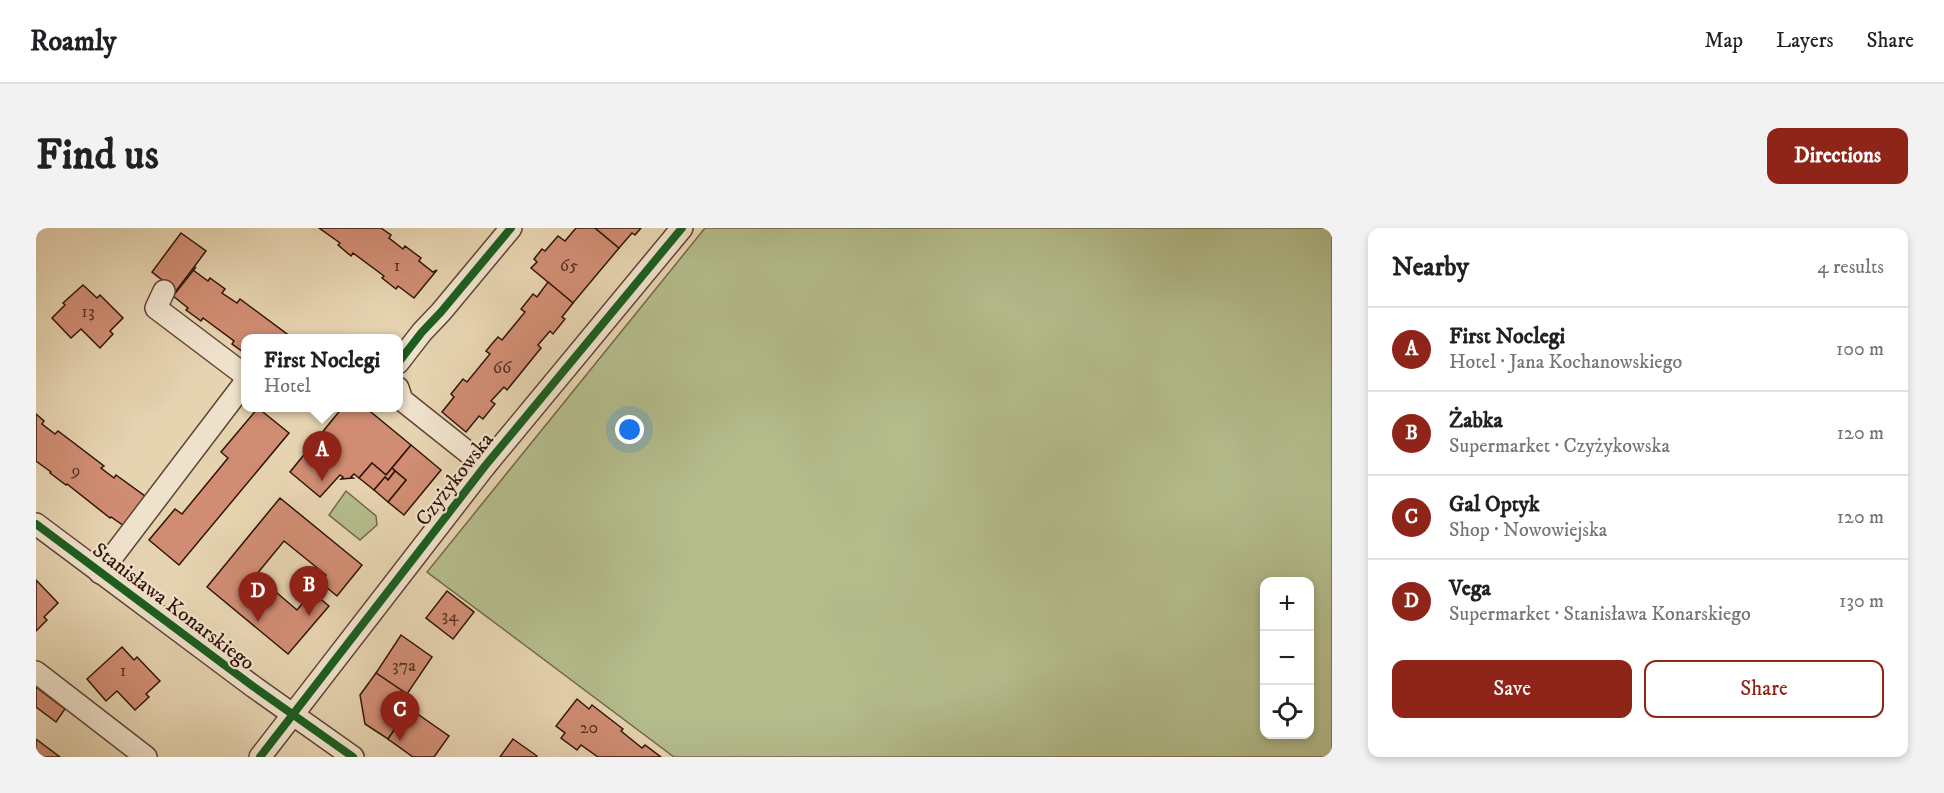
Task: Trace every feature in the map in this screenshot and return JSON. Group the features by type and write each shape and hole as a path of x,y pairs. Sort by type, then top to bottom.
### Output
{"street":[{"path":"403,358 511,228"},
{"name":"Czyżykowska","path":"260,757 485,466 682,228"},
{"path":"164,291 156,308 241,372"},
{"path":"100,573 241,388"},
{"path":"403,401 485,466"},
{"name":"Stanisława Konarskiego","path":"36,524 353,757"},
{"path":"36,672 146,757"}],"green space":[{"path":"705,228 1332,228 1332,757 674,757 427,572"},
{"path":"346,491 376,516 377,525 360,540 329,515"}],"building":[{"path":"319,228 381,228 391,235 389,238 403,249 405,246 421,258 419,261 433,272 437,270 414,298 398,286 396,289 382,278 384,276 353,253 351,256 338,245 340,243"},
{"path":"576,228 595,228 619,248 573,303 531,268 537,262 534,259 542,249 545,251 558,236 565,241"},
{"path":"595,228 641,228 635,235 632,233 619,248"},
{"path":"181,233 206,251 176,291 152,272"},
{"path":"193,270 208,281 210,278 225,289 222,293 237,303 240,299 287,334 241,334 241,350 232,344 234,341 203,318 201,321 186,310 188,308 173,296"},
{"path":"548,282 573,303 562,317 565,319 553,334 550,331 538,345 541,348 507,390 504,387 491,401 495,404 483,419 479,416 466,432 442,412 454,397 451,394 463,379 467,382 490,354 486,351 498,337 502,340 525,312 521,309 533,294 537,297"},
{"path":"83,285 97,298 100,295 123,318 110,331 113,334 100,348 81,329 71,338 52,318 65,305 63,303"},
{"path":"255,412 263,412 289,433 179,565 149,540 175,509 182,514 228,458 221,452"},
{"path":"339,412 371,412 411,445 386,475 372,463 359,478 354,474 351,477 353,478 341,479 343,477 340,475 320,497 290,472"},
{"path":"36,414 44,421 42,424 55,434 58,431 104,466 101,468 114,478 116,475 149,499 127,528 110,518 36,461"},
{"path":"411,445 441,470 404,515 388,502 406,480 392,468"},
{"path":"372,463 386,475 392,468 395,471 388,480 385,477 374,490 359,478"},
{"path":"395,471 406,480 388,502 374,490 385,477 388,480"},
{"path":"280,498 362,565 337,596 320,582 326,575 284,541 256,575 297,610 312,592 329,606 288,654 207,587"},
{"path":"36,580 58,603 44,617 47,620 36,631"},
{"path":"447,591 474,612 453,639 426,618"},
{"path":"401,635 432,657 407,694 376,673"},
{"path":"122,647 134,660 137,657 160,681 146,694 149,697 135,710 117,691 106,701 87,679"},
{"path":"376,673 407,694 401,702 409,708 388,739 365,724 360,695"},
{"path":"36,687 65,709 56,722 36,707"},
{"path":"577,699 589,709 592,705 623,729 621,731 642,748 645,745 661,757 598,757 581,745 577,750 561,738 565,733 556,726"},
{"path":"409,708 449,736 434,757 413,757 388,739"},
{"path":"36,739 60,757 36,757"},
{"path":"513,739 537,756 500,757"}],"cycle path":[{"path":"403,357 511,228"},
{"path":"260,757 485,466 682,228"},
{"path":"36,524 254,687 353,757"}],"place":[{"name":"First Noclegi","path":"322,481"},
{"name":"Żabka","path":"309,616"},
{"name":"Vega","path":"258,622"},
{"name":"Gal Optyk","path":"400,741"}]}
